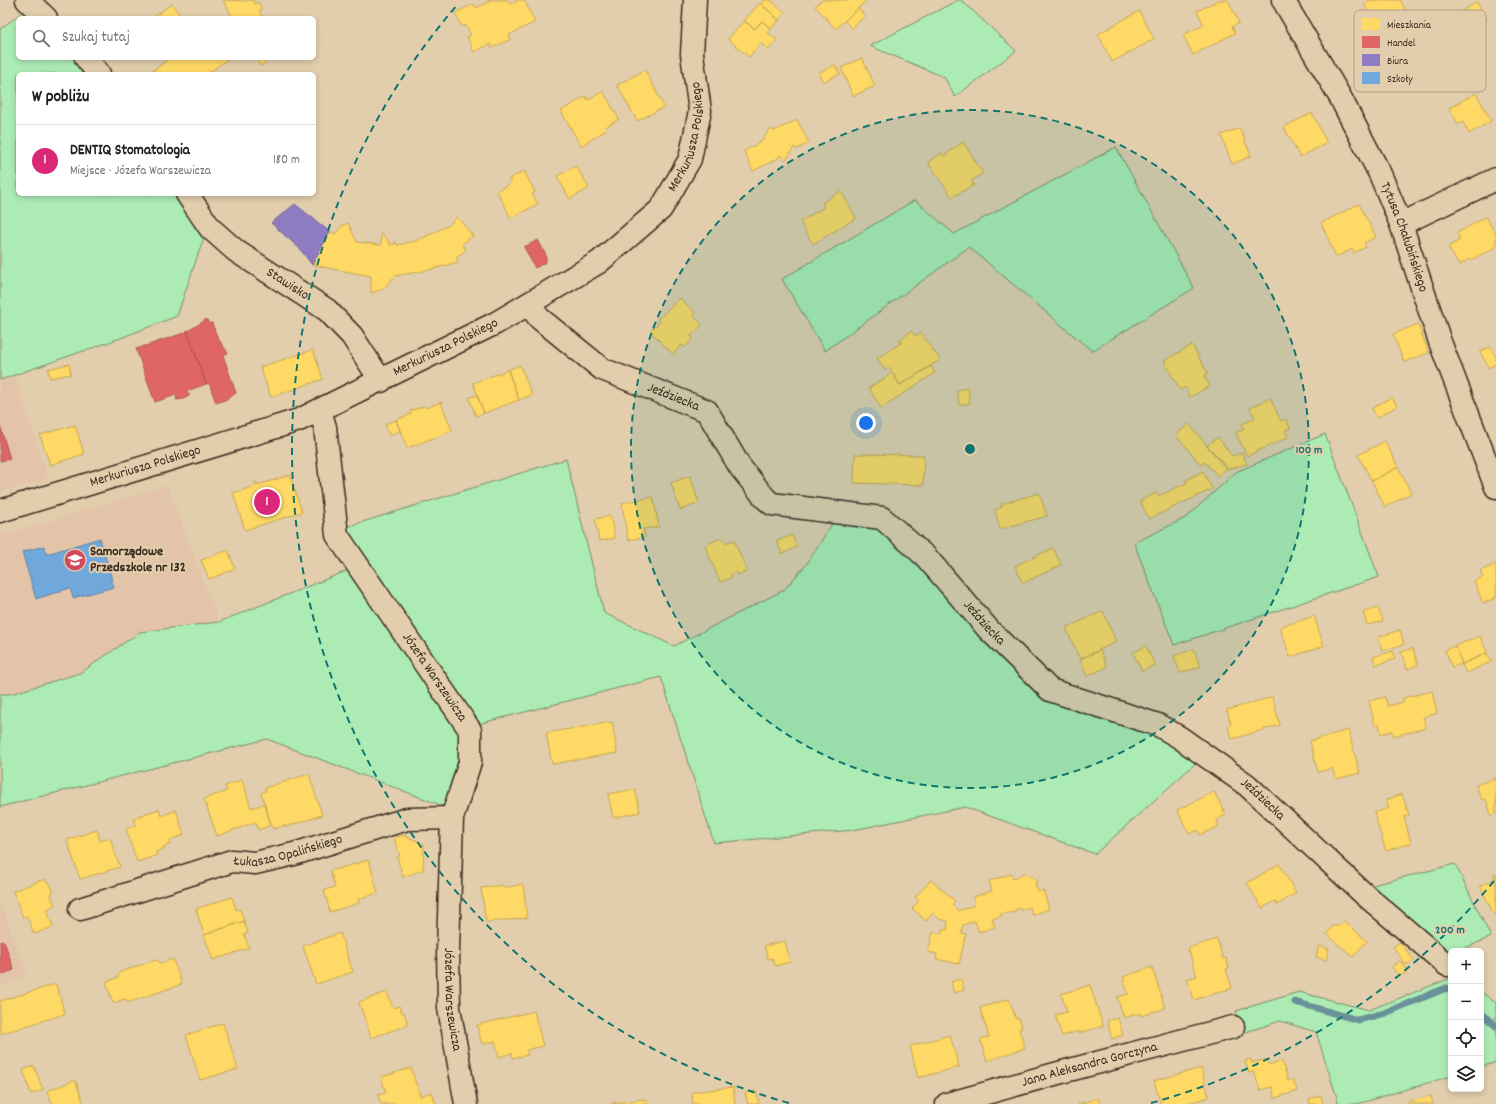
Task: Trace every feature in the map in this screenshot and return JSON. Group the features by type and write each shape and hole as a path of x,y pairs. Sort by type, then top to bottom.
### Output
{"street":[{"path":"27,0 44,16"},
{"name":"Merkuriusza Polskiego","path":"0,511 299,420 381,381 496,323 598,262 661,209 690,159 700,111 692,54 695,0"},
{"name":"Tytusa Chałubińskiego","path":"1283,0 1339,95 1380,174 1401,224 1440,342 1496,487"},
{"path":"88,60 97,72"},
{"path":"1401,224 1496,179"},
{"name":"Stawisko","path":"188,196 210,228 236,251 327,310 352,336 381,381"},
{"name":"Jeździecka","path":"529,304 539,318 602,369 706,411 740,467 765,498 772,504 882,518 926,557 990,630 1050,690 1158,724 1179,737 1247,785 1365,895 1446,965"},
{"name":"Józefa Warszewicza","path":"320,410 325,427 337,535 470,730 470,762 452,818 448,950 449,1008 466,1104"},
{"name":"Łukasza Opalińskiego","path":"80,908 232,861 255,863 294,854 407,819 452,818"},
{"name":"Jana Aleksandra Gorczyna","path":"947,1104 1069,1070 1234,1027"}],"shaded area":[{"path":"15,375 48,479 0,492 0,380"},
{"path":"167,485 219,622 140,632 80,673 11,694 0,694 0,536"},
{"path":"0,900 27,977 0,986"}],"green space":[{"path":"958,0 961,0 1016,51 955,97 944,77 870,46"},
{"path":"27,9 34,16 18,16"},
{"path":"16,17 16,60 76,60 85,72 16,72 16,196 176,196 204,237 177,316 118,339 0,380 0,29"},
{"path":"1116,147 1194,288 1092,351 969,247 825,351 782,279 915,200 954,234"},
{"path":"1325,434 1379,577 1174,645 1134,543 1187,517 1236,472"},
{"path":"566,459 604,613 674,646 784,590 806,565 837,516 878,524 894,534 1042,698 1126,718 1199,760 1095,854 965,807 853,830 714,843 661,677 478,724 343,528"},
{"path":"349,570 461,737 463,754 451,809 267,739 0,807 0,694 11,694 80,673 140,632 219,622"},
{"path":"1455,864 1491,937 1465,948 1448,948 1448,952 1369,886"},
{"path":"1448,979 1448,1077 1357,1104 1339,1104 1316,1032 1280,1021 1243,1033 1236,1011 1299,992 1369,1010"},
{"path":"1484,994 1496,1003 1496,1062 1484,1066"}],"building: Mieszkania":[{"path":"223,0 253,0 255,4 258,2 262,9 259,11 262,16 232,16"},
{"path":"488,0 508,0 510,4 519,0 524,0 535,22 509,35 511,39 492,48 490,44 474,52 467,37 471,35 466,25 462,27 455,13 474,4 476,8 489,2"},
{"path":"765,0 770,0 785,13 779,20 761,4"},
{"path":"822,0 867,0 836,29 815,6"},
{"path":"1219,0 1228,0 1239,23 1232,27 1235,33 1193,55 1183,35 1204,25 1197,11"},
{"path":"1371,0 1400,0 1405,10 1367,10 1364,4"},
{"path":"1477,2 1481,10 1463,10"},
{"path":"760,3 779,20 771,29 762,21 755,29 744,21"},
{"path":"172,4 181,16 155,16"},
{"path":"858,8 865,16 852,28 845,21"},
{"path":"1139,11 1154,39 1112,62 1098,34"},
{"path":"744,21 755,29 762,21 771,29 768,33 777,40 768,50 761,43 749,57 728,39"},
{"path":"862,58 875,86 853,96 841,68"},
{"path":"165,60 227,60 210,72 151,72"},
{"path":"257,60 269,60 260,66"},
{"path":"835,65 840,74 823,82 818,73"},
{"path":"645,70 664,107 637,121 617,85"},
{"path":"603,91 619,119 604,128 606,130 581,146 561,111 586,96 588,100"},
{"path":"1476,93 1491,121 1469,134 1463,122 1458,124 1449,108"},
{"path":"1312,113 1327,143 1300,157 1284,127"},
{"path":"797,120 809,143 797,149 794,147 786,160 780,155 777,159 753,171 744,151 761,142 770,129 774,131"},
{"path":"1240,128 1251,156 1232,164 1221,135"},
{"path":"963,142 983,173 971,181 974,185 952,197 928,162 942,153 944,156"},
{"path":"576,166 589,188 570,199 557,176"},
{"path":"524,171 535,192 532,194 538,204 511,218 497,191 511,183 509,179"},
{"path":"841,191 856,218 813,244 800,222 824,207 822,203"},
{"path":"1359,204 1376,237 1364,243 1366,247 1354,253 1352,249 1336,257 1321,223"},
{"path":"457,217 473,236 462,244 466,250 456,257 458,262 429,270 395,276 383,289 371,293 371,276 312,265 330,232 335,234 342,226 348,223 357,242 381,245 381,233 390,245 395,244 396,242 397,245 425,237 449,225"},
{"path":"1486,217 1496,235 1496,247 1459,265 1448,247 1460,240 1457,233"},
{"path":"680,298 695,313 693,315 702,325 691,336 693,339 684,348 682,345 673,354 650,331 660,322 658,319"},
{"path":"1418,324 1429,353 1404,362 1393,334"},
{"path":"912,331 915,336 921,333 940,360 900,385 889,367 885,370 877,358 901,343 899,340"},
{"path":"1192,345 1208,374 1204,376 1210,386 1190,397 1185,387 1180,390 1164,361"},
{"path":"1490,347 1496,357 1496,364 1489,368 1480,352"},
{"path":"313,350 323,379 271,397 260,367"},
{"path":"69,364 71,374 50,378 48,369"},
{"path":"520,365 532,395 519,400 508,370"},
{"path":"931,366 935,373 881,408 869,388 892,373 900,385"},
{"path":"508,370 519,400 484,413 473,383"},
{"path":"968,388 970,403 959,405 957,390"},
{"path":"477,395 484,413 476,416 469,398"},
{"path":"1392,397 1397,406 1377,418 1372,408"},
{"path":"1270,398 1281,421 1286,419 1290,428 1285,430 1288,437 1247,456 1236,433 1244,429 1242,424 1255,418 1250,408"},
{"path":"441,402 452,431 407,448 396,420 411,414 410,411 425,406 426,408"},
{"path":"396,420 400,431 389,435 385,424"},
{"path":"1189,424 1226,469 1218,476 1205,462 1201,465 1176,435"},
{"path":"75,425 84,454 50,465 40,435"},
{"path":"1218,437 1232,456 1242,453 1247,464 1228,469 1207,445"},
{"path":"1385,441 1398,467 1372,481 1358,455"},
{"path":"855,454 924,455 923,485 854,483"},
{"path":"1398,467 1411,493 1385,507 1372,481"},
{"path":"1203,471 1212,489 1149,519 1140,501 1156,493 1158,496 1187,483 1186,480"},
{"path":"290,475 302,512 245,530 233,493 256,486 255,482 257,482 258,485"},
{"path":"690,476 699,503 680,510 671,483"},
{"path":"1039,493 1047,516 1000,529 995,510 1002,507 1001,504"},
{"path":"653,497 659,527 643,529 645,537 628,540 622,503"},
{"path":"610,516 615,538 599,541 595,519"},
{"path":"792,535 797,547 782,554 777,541"},
{"path":"722,538 724,543 734,540 747,571 738,575 737,572 730,575 732,577 720,582 705,546"},
{"path":"1053,548 1061,565 1023,583 1015,566"},
{"path":"228,550 235,569 209,579 201,560"},
{"path":"1496,564 1496,598 1483,603 1474,581 1483,577 1480,571"},
{"path":"1378,608 1383,621 1367,625 1363,612"},
{"path":"1103,611 1116,642 1080,659 1066,628"},
{"path":"1314,616 1324,646 1290,657 1280,627"},
{"path":"1400,630 1404,644 1382,651 1378,637"},
{"path":"1480,636 1487,653 1462,664 1455,646"},
{"path":"1146,646 1155,665 1142,671 1133,653"},
{"path":"1455,646 1462,664 1452,667 1445,650"},
{"path":"1413,648 1418,665 1407,669 1401,652"},
{"path":"1194,649 1200,667 1180,673 1174,656"},
{"path":"1100,650 1107,667 1087,676 1080,659"},
{"path":"1393,651 1395,659 1376,665 1373,657"},
{"path":"1487,653 1491,662 1466,673 1462,664"},
{"path":"1432,691 1437,713 1423,717 1426,728 1394,736 1392,731 1381,734 1379,724 1375,725 1369,701 1385,697 1388,706 1404,702 1403,698"},
{"path":"1272,697 1280,725 1232,739 1228,726 1231,725 1227,710"},
{"path":"612,722 617,753 552,764 546,733"},
{"path":"1348,730 1360,773 1336,779 1332,768 1318,772 1310,741"},
{"path":"309,774 322,815 286,827 285,825 273,829 261,793 266,791 265,788"},
{"path":"1496,778 1496,814 1491,815 1486,799 1482,800 1476,785"},
{"path":"242,780 251,808 264,804 271,825 258,830 256,822 217,836 204,799 227,791 225,786"},
{"path":"635,789 640,812 613,818 608,794"},
{"path":"1214,792 1226,815 1216,820 1219,826 1200,835 1198,830 1189,834 1177,810"},
{"path":"1402,794 1409,815 1404,817 1411,843 1386,851 1374,813 1389,808 1386,800"},
{"path":"159,809 161,816 176,810 184,835 170,840 171,844 156,852 157,855 137,862 126,829 136,825 133,818"},
{"path":"97,830 100,841 110,838 120,867 80,879 67,840"},
{"path":"403,835 424,844 423,870 403,877 397,857 400,856 394,838"},
{"path":"369,860 378,893 358,899 359,903 330,912 324,890 335,887 330,871"},
{"path":"1279,864 1296,893 1277,905 1275,901 1262,908 1247,883"},
{"path":"1024,873 1036,879 1037,883 1035,883 1038,892 1043,890 1049,909 1033,915 1030,907 1021,910 1020,908 1015,910 1015,912 1001,914 1002,916 992,919 995,927 979,932 975,921 963,925 961,933 966,934 959,964 936,959 937,954 928,952 933,932 941,934 942,929 947,930 948,921 939,919 933,913 926,921 912,908 919,901 915,897 931,880 955,901 952,905 958,911 975,905 973,897 992,891 989,881 1011,874 1013,879"},
{"path":"1496,874 1496,914 1494,915 1480,886 1495,879 1493,875"},
{"path":"45,879 46,882 50,884 53,891 51,896 55,905 47,909 53,927 34,934 27,916 23,918 13,891"},
{"path":"523,884 527,918 486,922 481,888 503,885 503,888"},
{"path":"232,897 236,910 240,909 244,921 204,935 196,909"},
{"path":"244,921 248,933 244,934 249,948 213,960 204,935"},
{"path":"1344,921 1367,941 1353,957 1327,934 1333,926 1339,926"},
{"path":"340,933 353,972 316,984 303,946"},
{"path":"1217,939 1223,959 1226,958 1229,968 1226,969 1232,988 1194,1000 1187,979 1197,976 1188,948"},
{"path":"785,941 790,962 775,966 772,958 768,959 764,946"},
{"path":"1400,942 1414,960 1406,965 1393,947"},
{"path":"1319,946 1329,949 1326,960 1316,957"},
{"path":"173,959 182,984 130,1002 125,999 113,1003 106,982 117,978 120,972 156,960 161,963"},
{"path":"1400,961 1408,971 1399,977 1392,967"},
{"path":"1152,967 1165,1008 1141,1016 1140,1013 1124,1018 1117,997 1128,994 1123,977"},
{"path":"961,979 964,990 954,993 951,982"},
{"path":"56,984 65,1014 0,1034 0,1001"},
{"path":"1090,985 1103,1026 1062,1036 1055,1015 1067,1012 1061,994"},
{"path":"387,992 393,1008 399,1006 402,1013 404,1012 408,1025 371,1038 359,1002"},
{"path":"1009,999 1016,1019 1019,1018 1022,1028 1019,1029 1025,1048 987,1061 980,1039 989,1037 980,1008"},
{"path":"534,1011 543,1046 526,1050 528,1055 513,1058 512,1053 499,1057 495,1041 482,1044 477,1025"},
{"path":"1118,1018 1123,1035 1112,1039 1107,1021"},
{"path":"223,1023 238,1069 200,1080 186,1035"},
{"path":"950,1035 959,1067 918,1078 910,1046"},
{"path":"1251,1059 1252,1063 1267,1059 1269,1065 1282,1061 1288,1081 1293,1079 1297,1091 1275,1098 1272,1087 1260,1090 1254,1072 1249,1073 1245,1061"},
{"path":"34,1066 43,1090 31,1094 23,1070"},
{"path":"411,1068 420,1096 432,1092 436,1104 381,1104 378,1095 386,1093 381,1077"},
{"path":"1201,1068 1209,1097 1185,1104 1161,1104 1154,1081"},
{"path":"75,1080 84,1104 52,1104 47,1091"},
{"path":"733,1087 735,1104 693,1104 692,1092"},
{"path":"756,1091 759,1104 748,1104 745,1093"},
{"path":"1321,1095 1323,1104 1310,1104 1309,1099"},
{"path":"1431,1096 1433,1104 1409,1104 1408,1102"},
{"path":"1098,1098 1100,1104 1078,1104"},
{"path":"647,1099 647,1104 612,1104 612,1103"}],"building: Handel":[{"path":"538,240 546,255 546,262 535,268 524,247"},
{"path":"207,319 209,323 212,323 217,337 228,353 223,355 236,393 227,399 216,403 209,383 206,384 187,330 188,331"},
{"path":"187,330 206,384 187,391 188,395 190,395 184,399 176,400 176,395 155,402 136,349 187,332"},
{"path":"0,425 10,459 0,461"},
{"path":"4,941 14,970 0,975 0,942"}],"building: Biura":[{"path":"295,204 330,232 312,265 300,249 271,223"}],"building: Szkoły":[{"path":"100,538 114,587 73,598 70,588 36,599 22,552 44,546 47,554"}],"waterway":[{"path":"1295,1002 1358,1020 1385,1013 1446,988 1448,989"},
{"path":"1484,1016 1496,1026"}],"place":[{"name":"DENTIQ Stomatologia","path":"267,502"},
{"name":"Samorządowe Przedszkole nr 132","path":"75,560"}]}
